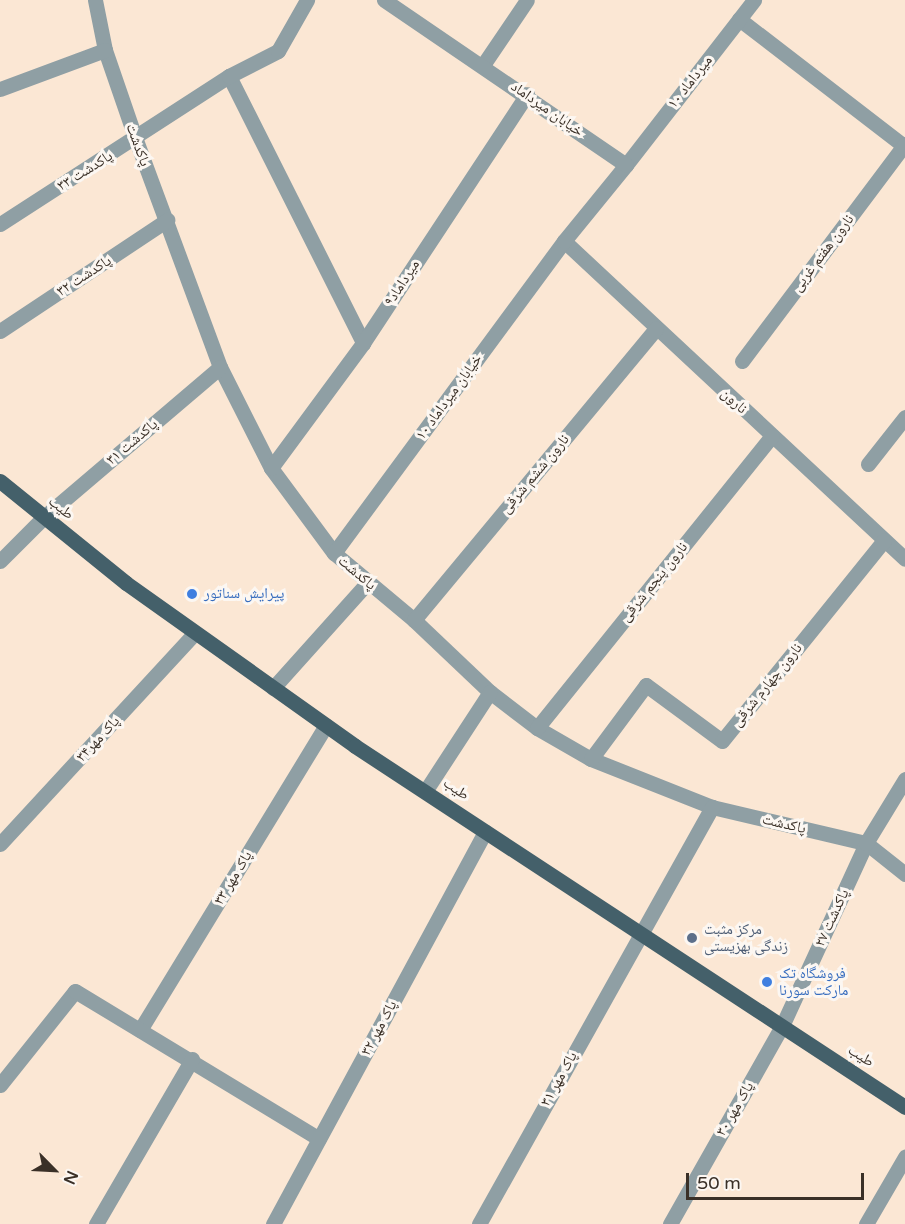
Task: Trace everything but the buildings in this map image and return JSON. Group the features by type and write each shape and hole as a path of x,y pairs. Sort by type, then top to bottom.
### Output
{"main road":[{"name":"طیب","path":"0,481 126,583 326,725 905,1107"}],"street":[{"name":"پاکدشت","path":"95,0 105,50 220,366 271,468 334,553 414,620 490,693 537,728 591,759 712,807 866,843 905,874"},
{"name":"پاکدشت ۳۳","path":"0,224 136,140 230,76 278,51 307,0"},
{"name":"خیابان میرداماد","path":"384,0 527,94 626,165"},
{"path":"483,65 527,0"},
{"name":"میرداماد ۱۰","path":"626,165 754,0"},
{"path":"739,19 904,146"},
{"path":"0,89 105,50"},
{"path":"230,76 363,343"},
{"name":"میرداماد۹","path":"271,468 363,343 527,94"},
{"name":"نارون هفتم غربی","path":"742,361 904,146"},
{"path":"564,241 626,165"},
{"name":"پاکدشت ۳۲","path":"0,331 167,220"},
{"name":"نارون","path":"564,241 905,559"},
{"name":"۱۰ خیابان میرداماد","path":"334,553 564,241"},
{"name":"نارون ششم شرقی","path":"414,620 656,328"},
{"name":"پاکدشت ۳۱","path":"0,561 44,517 220,366"},
{"path":"868,464 905,417"},
{"name":"نارون پنجم شرقی","path":"537,728 772,436"},
{"name":"نارون چهارم شرقی","path":"591,759 646,685 722,741 884,540"},
{"path":"273,688 368,582"},
{"name":"پاک مهر۳۴","path":"0,844 195,633"},
{"path":"426,790 490,693"},
{"name":"پاک مهر ۳۳","path":"140,1030 326,725"},
{"name":"پاکدشت ۲۷","path":"782,1026 866,843 905,779"},
{"name":"پاک مهر ۳۱","path":"479,1224 712,807"},
{"name":"پاک مهر ۳۲","path":"273,1224 485,832"},
{"path":"0,1085 75,991 192,1059 319,1138"},
{"name":"پاک مهر ۳۰","path":"670,1224 782,1026"},
{"path":"96,1224 192,1059"},
{"path":"866,1224 905,1157"}],"place":[{"name":"پیرایش سناتور","path":"192,594"},
{"name":"مرکز مثبت زندگی بهزیستی","path":"692,938"},
{"name":"فروشگاه تک مارکت سورنا","path":"767,982"}]}
